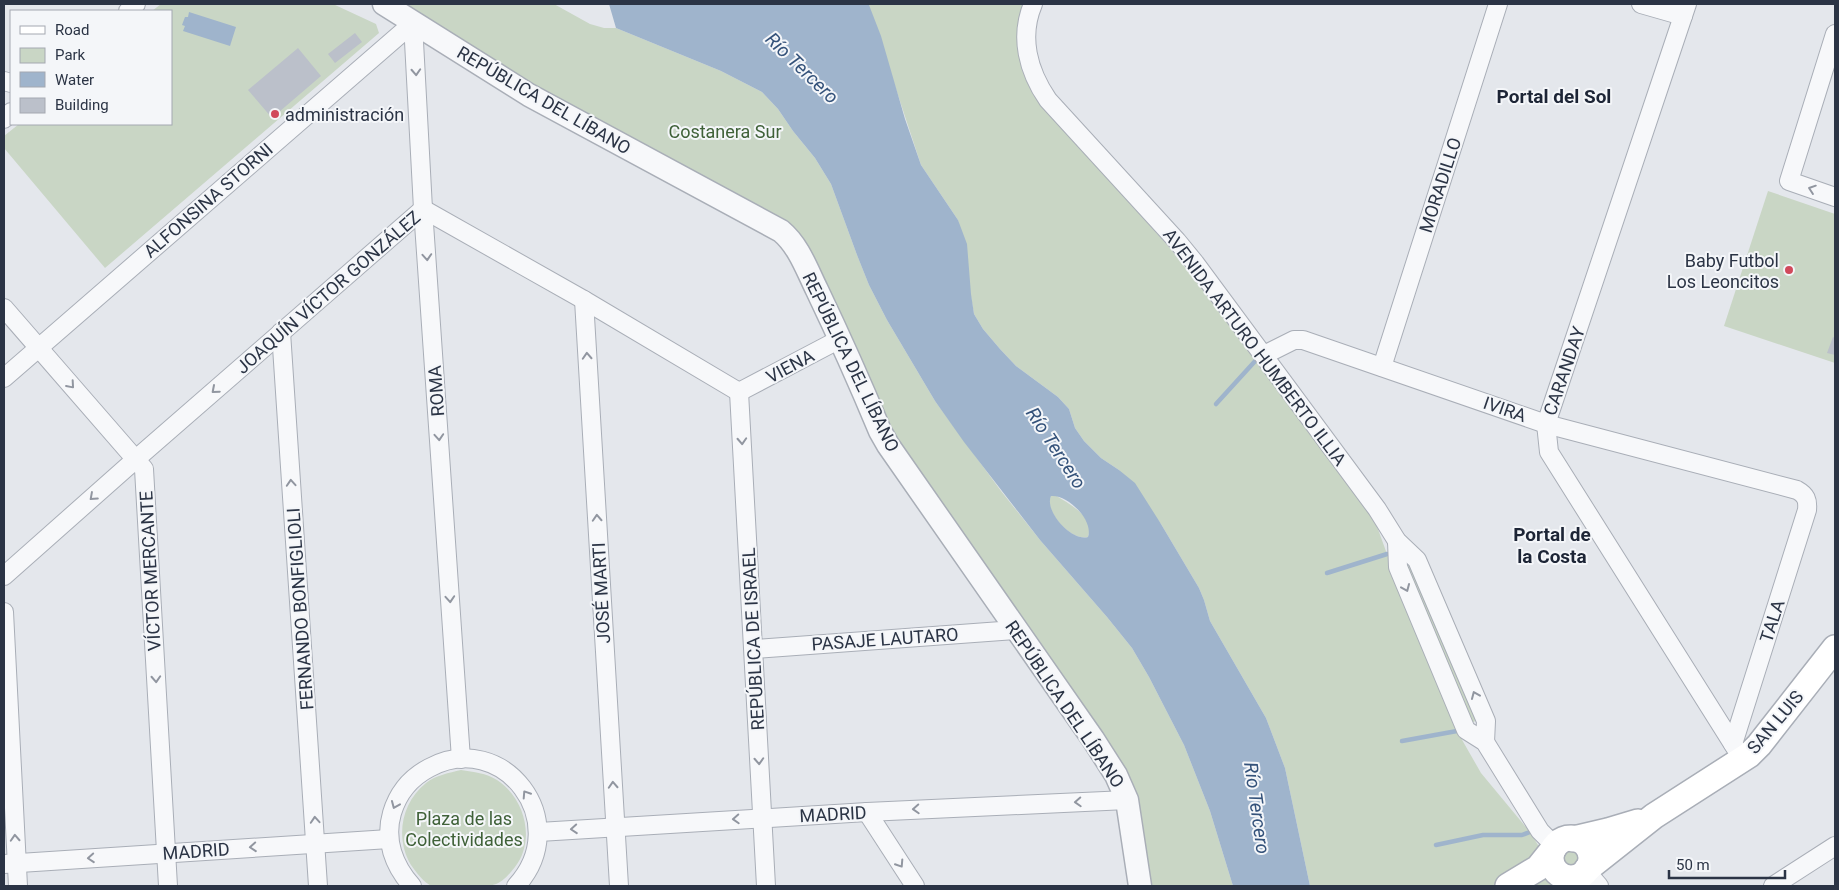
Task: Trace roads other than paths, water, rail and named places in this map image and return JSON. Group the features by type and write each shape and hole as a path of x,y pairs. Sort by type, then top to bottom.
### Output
{"main road":[{"name":"SAN LUIS","path":"1580,877 1654,816 1738,752 1759,745 1835,648"},
{"name":"SAN LUIS","path":"1561,844 1654,816"},
{"path":"1519,881 1538,868 1561,844 1584,844 1589,850 1590,862 1580,877"},
{"path":"1561,844 1551,858 1552,864 1556,870 1580,877"},
{"path":"1519,881 1544,872 1580,877"}],"street":[{"name":"REPÚBLICA DEL LÍBANO","path":"384,4 529,95 781,231 794,245 840,339 880,431 888,445 1015,630 1093,739 1116,775 1127,800 1140,886"},
{"name":"MORADILLO","path":"1382,367 1498,4"},
{"path":"1640,4 1685,10"},
{"name":"AVENIDA ARTURO HUMBERTO ILLIA","path":"1032,6 1028,23 1027,49 1030,65 1041,89 1048,100 1177,241 1264,355 1377,509 1397,541 1398,567 1466,730 1485,742 1540,831 1561,844"},
{"name":"CARANDAY","path":"1685,10 1546,424 1549,452 1738,752"},
{"name":"ROMA","path":"413,23 461,759"},
{"name":"ALFONSINA STORNI","path":"4,378 413,23"},
{"path":"1835,34 1789,181 1835,197"},
{"name":"JOAQUÍN VÍCTOR GONZÁLEZ","path":"4,576 424,208 739,392"},
{"name":"JOSÉ MARTI","path":"584,300 618,886"},
{"name":"VÍCTOR MERCANTE","path":"4,308 144,469 168,886"},
{"name":"FERNANDO BONFIGLIOLI","path":"281,332 318,886"},
{"name":"VIENA","path":"739,392 840,339"},
{"name":"IVIRA","path":"1264,355 1294,340 1303,340 1546,424 1797,490 1806,498"},
{"name":"REPÚBLICA DE ISRAEL","path":"739,392 766,886"},
{"name":"TALA","path":"1738,752 1807,510 1806,498"},
{"path":"4,612 10,864 18,886"},
{"name":"PASAJE LAUTARO","path":"754,649 1015,630"},
{"path":"412,886 402,876 393,858 389,839 390,820 396,802 406,786 420,773 436,764 461,759 472,759 490,764 506,772 519,783 529,798 536,814 539,832 537,848 525,877 516,886"},
{"name":"MADRID","path":"539,832 867,812 1127,800"},
{"path":"867,812 915,886"},
{"name":"MADRID","path":"10,864 389,839"},
{"path":"1773,886 1835,846"}],"water":[{"name":"Río Tercero","path":"609,4 869,5 881,36 905,119 921,165 958,220 967,244 974,314 983,329 1016,366 1058,397 1069,409 1075,428 1084,441 1101,458 1135,483 1199,588 1210,621 1266,718 1285,768 1310,886 1233,886 1210,811 1184,745 1149,677 1132,648 1040,540 964,442 935,401 887,320 869,285 831,184 815,158 778,109 762,92 721,71 616,28","holes":["1051,496 1057,496 1078,509 1087,523 1088,537 1074,535 1055,517 1050,502"]},
{"path":"189,12 236,27 230,46 183,31 185,26 182,25"}],"waterway":[{"path":"1216,404 1257,359"},
{"path":"1327,573 1387,554"},
{"path":"1402,741 1457,731"},
{"path":"1436,845 1483,835 1522,835 1530,832"}],"place":[{"name":"administración","path":"275,114"},
{"name":"Baby Futbol Los Leoncitos","path":"1789,270"}],"district":[{"name":"Portal del Sol","path":"1554,96"},
{"name":"Portal de la Costa","path":"1552,545"}],"park label":[{"name":"Costanera Sur","path":"725,131"},
{"name":"Plaza de las Colectividades","path":"464,828"}]}
